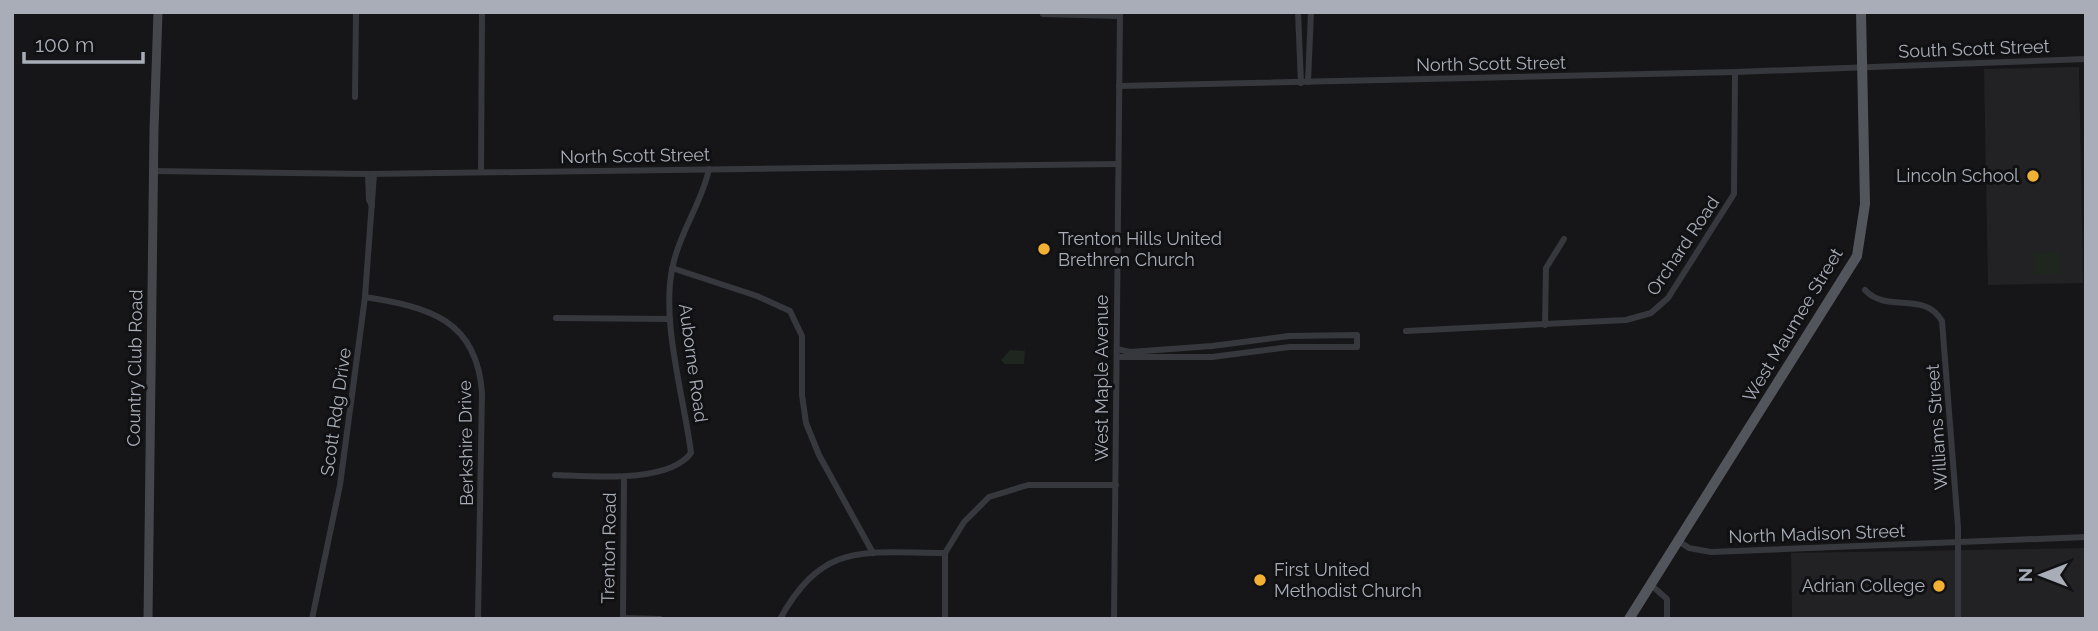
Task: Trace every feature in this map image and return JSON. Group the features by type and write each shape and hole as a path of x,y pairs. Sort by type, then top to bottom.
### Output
{"main road":[{"name":"West Maumee Street","path":"1629,619 1680,542 1857,256 1865,204 1861,12"}],"street":[{"name":"Country Club Road","path":"148,619 153,172 158,12"},
{"path":"355,12 355,97"},
{"path":"481,172 482,12"},
{"path":"1298,12 1305,83"},
{"path":"1305,83 1311,12"},
{"path":"1043,14 1120,14"},
{"name":"West Maple Avenue","path":"1114,619 1120,14"},
{"name":"South Scott Street","path":"1863,68 2086,59"},
{"name":"North Scott Street","path":"1119,86 1863,68"},
{"name":"Orchard Road","path":"1406,331 1626,320 1651,313 1679,282 1734,194 1735,72"},
{"name":"North Scott Street","path":"153,172 371,174 1118,164"},
{"name":"Auborne Road","path":"624,477 668,469 684,462 691,453 670,319 672,268 709,169"},
{"name":"Scott Rdg Drive","path":"312,619 340,485 365,297 372,206 371,174"},
{"path":"1545,325 1546,268 1564,239"},
{"path":"672,268 767,299 790,312 802,336 802,395 806,424 819,455 873,553"},
{"name":"Williams Street","path":"1865,290 1879,301 1920,303 1937,312 1942,321 1958,542 1958,619"},
{"name":"Berkshire Drive","path":"365,297 435,313 458,330 476,358 481,378 482,406 478,619"},
{"path":"556,318 670,319"},
{"path":"1357,335 1357,347 1290,347 1212,357 1116,353 1212,346 1289,336 1357,335"},
{"path":"1289,336 1290,347"},
{"path":"1212,346 1212,357"},
{"path":"555,475 624,477"},
{"name":"Trenton Road","path":"622,618 624,477"},
{"path":"945,619 945,553 954,536 976,508 1004,490 1028,485 1116,485"},
{"name":"North Madison Street","path":"1680,542 1689,548 1710,552 2086,537"},
{"path":"780,619 796,590 814,571 848,556 873,553 945,553"},
{"path":"1651,585 1667,598 1667,619"},
{"path":"622,618 660,619"}],"shaded area":[{"name":"Lincoln School","path":"2079,67 2083,283 1988,285 1984,69"},
{"path":"2060,252 2061,274 2034,275 2034,253"},
{"path":"1010,350 1025,351 1024,364 1005,364 1001,360"},
{"name":"Adrian College","path":"2086,548 2086,619 1792,619 1791,553"}],"place":[{"name":"Lincoln School","path":"2033,176"},
{"name":"Trenton Hills United Brethren Church","path":"1044,249"},
{"name":"First United Methodist Church","path":"1260,580"},
{"name":"Adrian College","path":"1939,586"}]}
